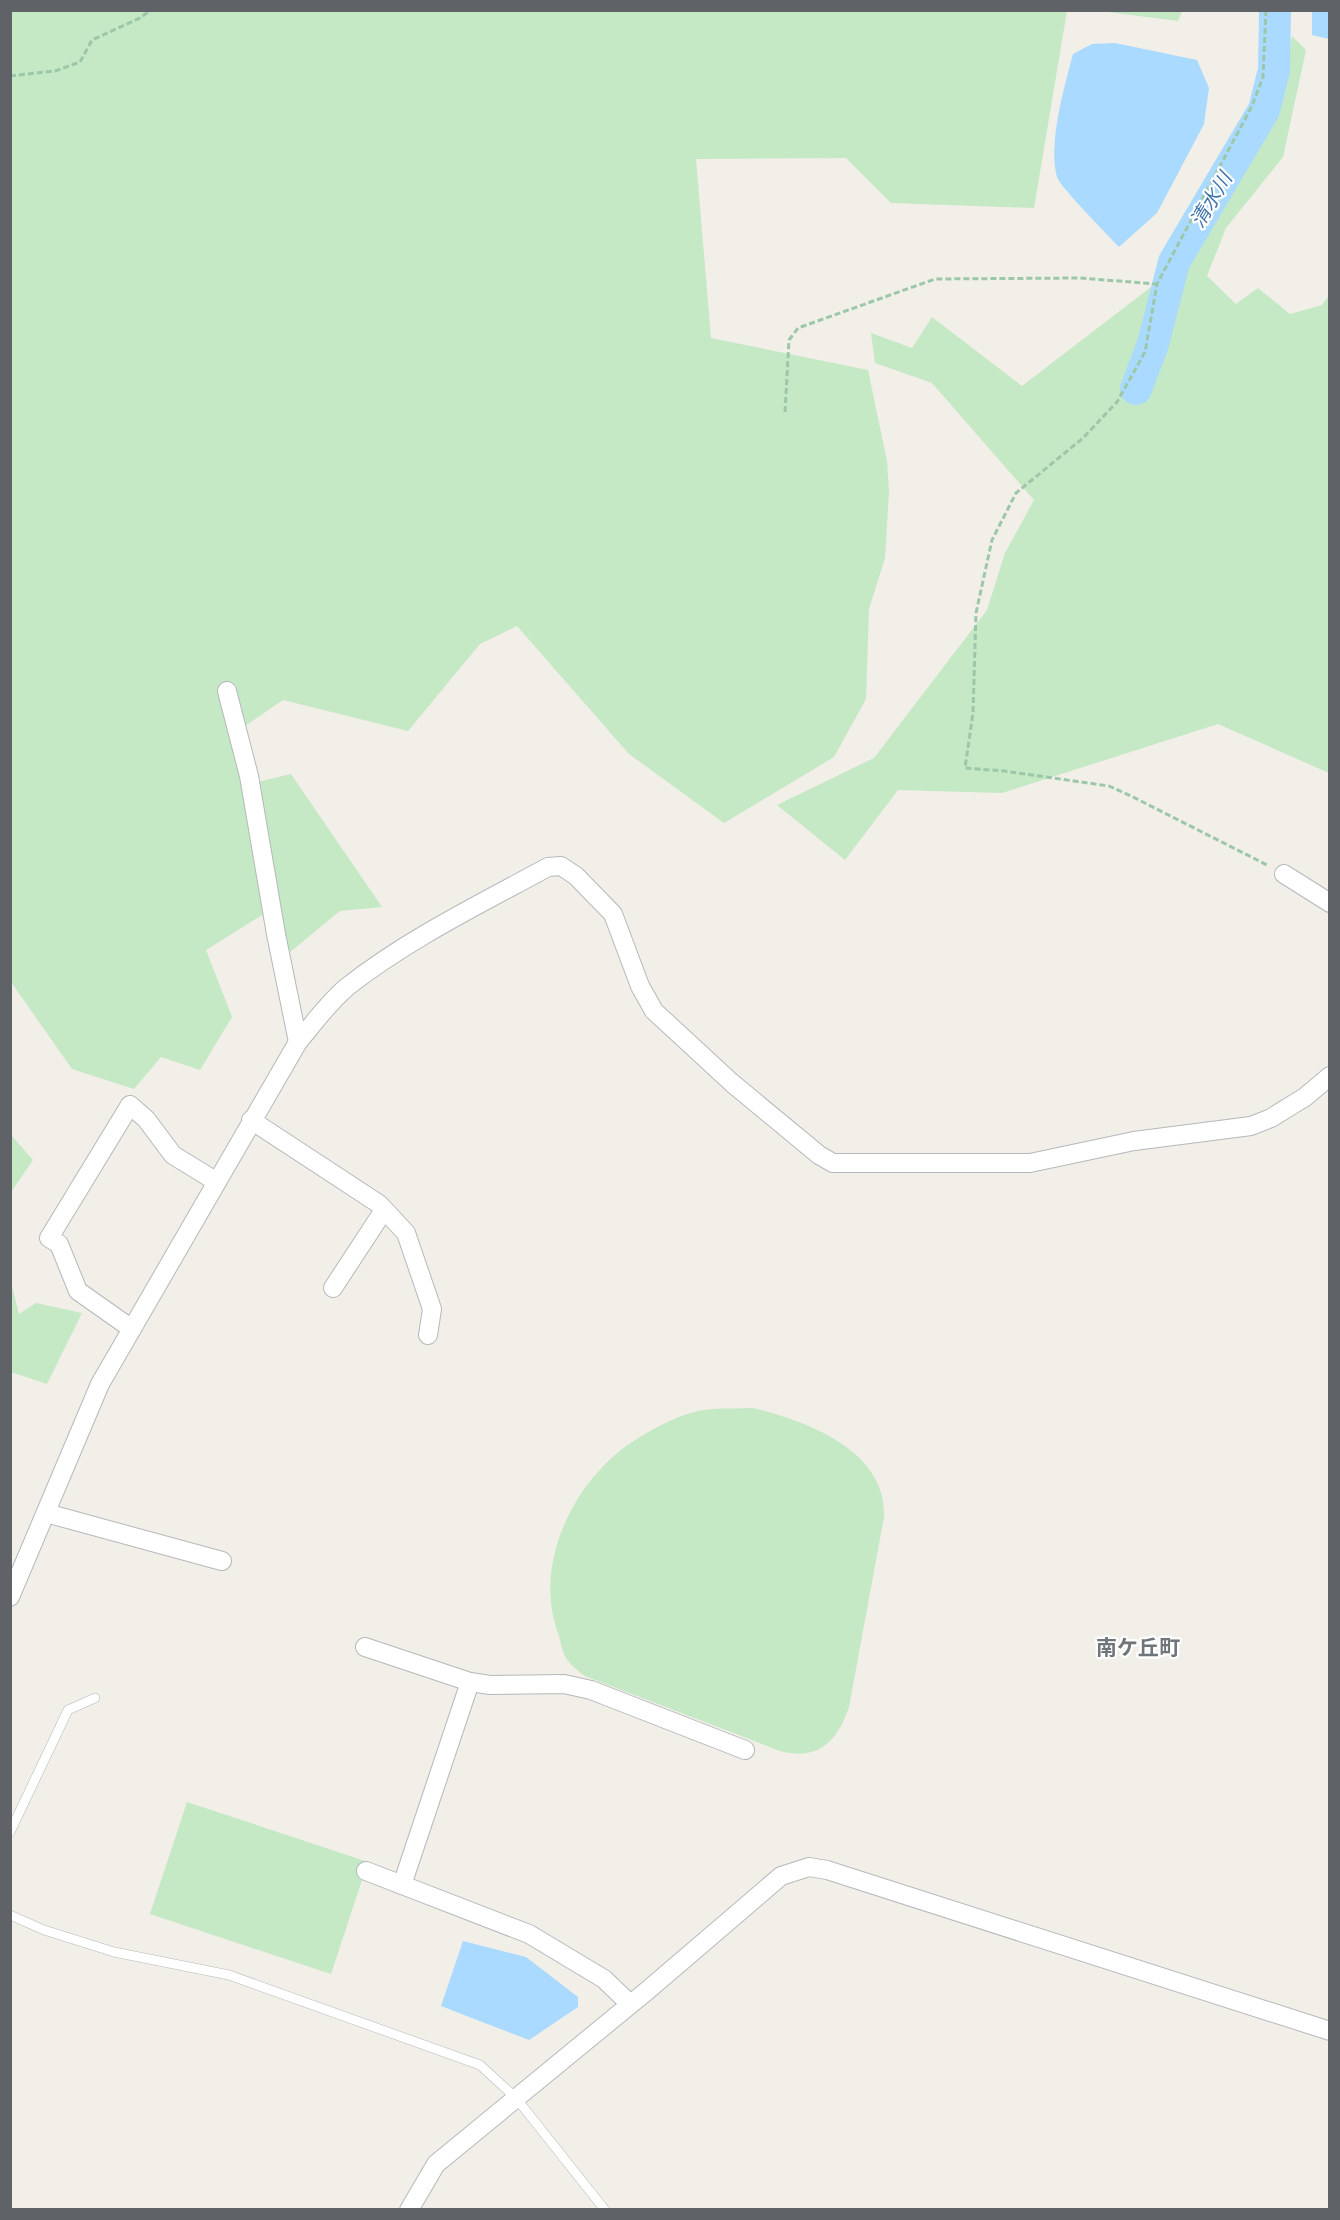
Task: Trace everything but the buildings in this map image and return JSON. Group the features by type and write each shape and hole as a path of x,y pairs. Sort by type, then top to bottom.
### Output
{"street":[{"path":"227,691 249,776 276,934 298,1041"},
{"path":"10,1597 100,1384 298,1041 331,1002 348,987 420,938 548,867 561,866 576,876 614,914 639,986 654,1011 732,1083 819,1155 833,1163 1030,1163 1134,1141 1251,1125 1271,1118 1305,1097 1329,1076"},
{"path":"1284,874 1329,903"},
{"path":"132,1329 78,1291 59,1244 49,1238 130,1105 146,1119 173,1155 217,1182"},
{"path":"251,1120 379,1204 406,1233 432,1309 428,1335"},
{"path":"333,1288 384,1210"},
{"path":"46,1513 222,1561"},
{"path":"364,1647 470,1682 490,1685 564,1684 591,1690 745,1750"},
{"path":"402,1885 470,1682"},
{"path":"409,2210 436,2163 630,2004 781,1876 809,1867 827,1870 1329,2031"},
{"path":"366,1871 529,1934 604,1979 630,2004"}],"lane":[{"path":"10,1832 68,1710 94,1698"},
{"path":"10,1916 44,1930 114,1952 229,1976 480,2065 516,2098 605,2210"}],"path":[{"path":"10,76 55,70 80,62 92,40 140,18 151,10"},
{"path":"1266,10 1263,77 1252,106 1156,284 1144,352 1117,402 1083,438 1016,493 992,540 975,613 973,713 965,768 1004,771 1109,786 1134,796 1284,874"},
{"path":"785,412 789,340 798,328 935,279 1079,278 1156,284"}],"green space":[{"path":"10,11 1067,11 1034,208 891,203 846,158 696,159 711,338 868,370 887,461 889,492 885,558 869,609 866,699 834,757 724,823 629,754 517,626 480,644 408,731 283,700 229,737 242,786 291,774 382,907 340,911 290,952 267,912 206,950 232,1017 200,1070 161,1057 134,1089 72,1069 11,982"},
{"path":"1100,11 1182,11 1178,21"},
{"path":"1292,36 1306,50 1283,157 1226,228 1207,276 1236,304 1258,288 1290,314 1322,305 1329,295 1329,773 1218,724 1002,793 898,790 845,860 777,805 874,758 987,610 1005,553 1034,500 932,383 875,363 871,333 912,348 932,317 1022,386 1198,251 1273,115"},
{"path":"11,1135 33,1160 11,1192"},
{"path":"10,1278 19,1314 36,1303 82,1313 47,1384 11,1372"},
{"path":"753,1408 796,1421 840,1442 858,1456 872,1474 881,1494 884,1517 849,1707 832,1739 815,1751 805,1753 780,1751 585,1676 571,1665 564,1655 551,1601 551,1575 556,1549 565,1524 577,1500 612,1458 647,1433 694,1412 708,1409"},
{"path":"187,1802 368,1862 331,1974 150,1914"}],"water":[{"path":"1312,11 1329,11 1329,39 1312,35"},
{"path":"1115,43 1197,60 1209,88 1204,124 1157,213 1119,247 1060,182 1057,177 1054,148 1058,116 1073,54 1092,44"},
{"path":"463,1941 526,1957 578,1997 578,2007 529,2040 441,2006"}],"waterway":[{"name":"清水川","path":"1136,389 1153,344 1174,262 1264,110 1274,70 1275,10"}],"district":[{"name":"南ケ丘町","path":"1138,1648"}]}
